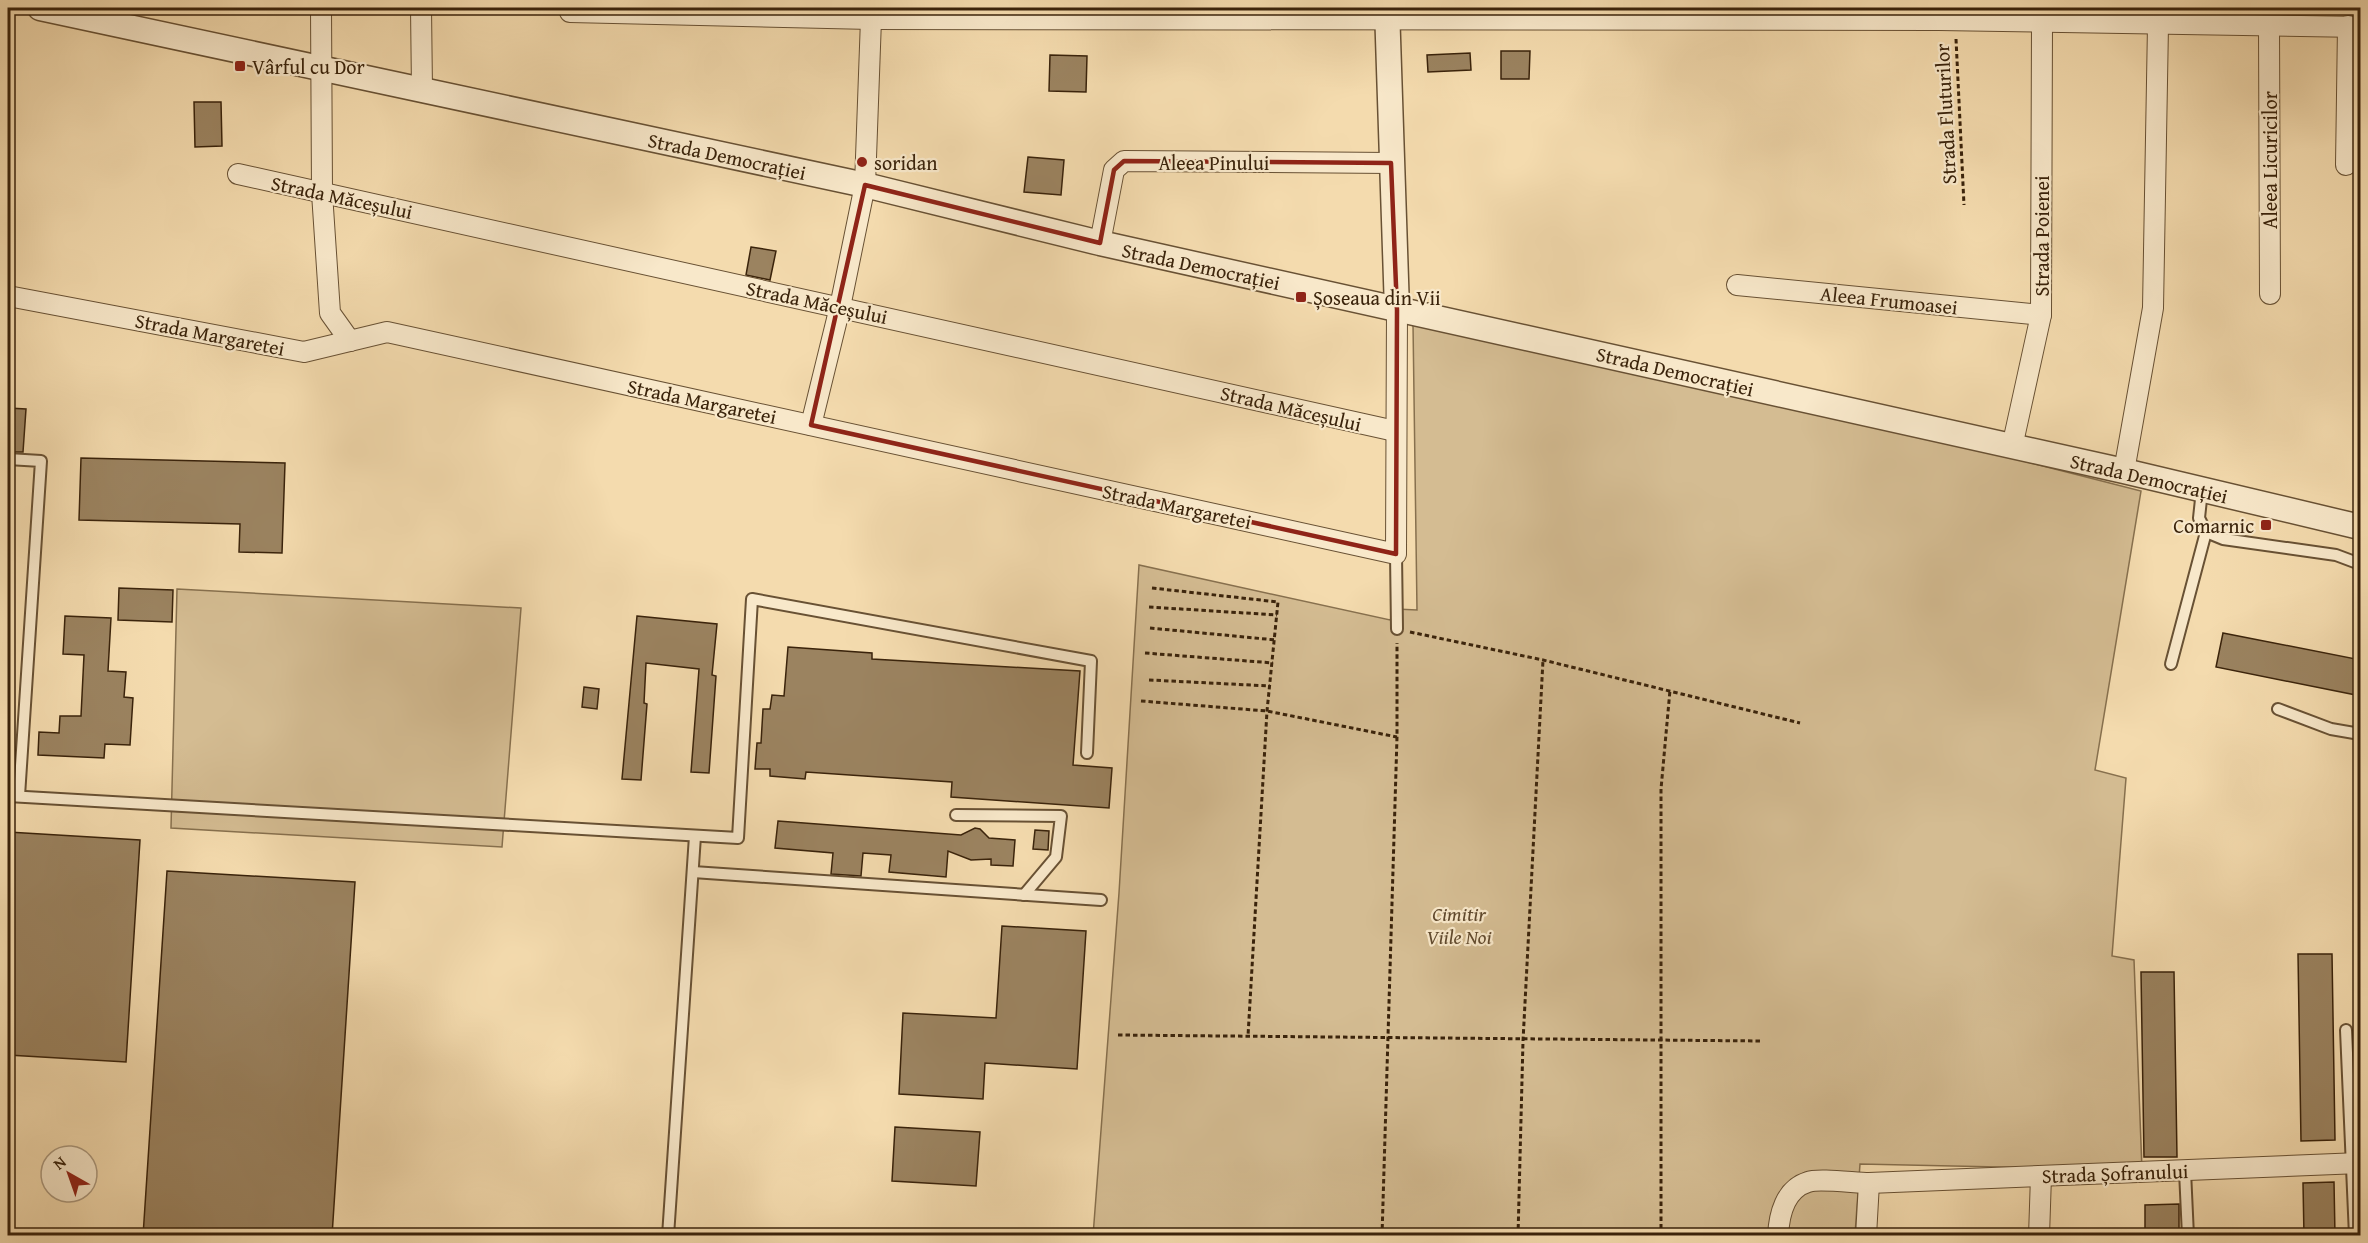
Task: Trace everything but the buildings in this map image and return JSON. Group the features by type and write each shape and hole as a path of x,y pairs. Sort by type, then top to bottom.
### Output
{"street":[{"name":"Strada Democrației","path":"40,8 865,185 1100,243 2124,471 2361,527"},
{"path":"321,8 322,193 330,313 350,341"},
{"path":"421,8 422,90"},
{"path":"570,8 570,12 680,11 871,19 1387,14 1944,16 2042,23 2354,26 2346,165"},
{"path":"1387,14 1397,310 1396,554"},
{"path":"811,425 840,307 865,185 871,19"},
{"name":"Strada Poienei","path":"2012,447 2041,315 2042,23"},
{"path":"2124,471 2153,308 2158,25"},
{"name":"Aleea Licuricilor","path":"2269,26 2270,294"},
{"name":"Aleea Pinului","path":"1100,243 1114,170 1124,161 1391,163"},
{"name":"Strada Măceșului","path":"238,174 1395,431"},
{"name":"Aleea Frumoasei","path":"1737,285 2041,315"},
{"name":"Strada Margaretei","path":"8,296 304,352 387,332 1396,554"},
{"name":"Strada Șofranului","path":"1778,1236 1779,1218 1788,1196 1808,1182 1869,1183 2357,1164"},
{"path":"2039,1236 2041,1176"},
{"path":"1866,1236 1869,1183"}],"lane":[{"path":"8,459 41,461 13,796 738,838 752,599 1091,661 1087,753"},
{"path":"2202,490 2199,518 2206,532 2223,539 2336,555 2361,564"},
{"path":"2171,664 2206,532"},
{"path":"1396,554 1396,629"},
{"path":"2278,709 2331,729 2361,734"},
{"path":"956,815 1061,816 1056,857 1024,895"},
{"path":"668,1236 695,836"},
{"path":"693,872 1101,900"},
{"path":"2346,1030 2357,1164 2355,1236"},
{"path":"2185,1171 2188,1236"}],"path":[{"name":"Strada Fluturilor","path":"1944,16 1964,205"},
{"path":"1152,588 1278,602 1276,640 1267,711 1248,1036"},
{"path":"1149,607 1277,615"},
{"path":"1150,628 1276,640"},
{"path":"1382,1236 1397,737 1396,629 1543,660 1800,723"},
{"path":"1145,653 1273,663"},
{"path":"1518,1236 1523,1041 1543,660"},
{"path":"1149,680 1270,686"},
{"path":"1660,1236 1660,789 1670,690"},
{"path":"1141,701 1267,711 1397,737"},
{"path":"1118,1035 1523,1041 1762,1041"}],"highlighted area":[{"path":"1124,161 1391,163 1397,310 1396,554 811,425 865,185 1100,243 1114,170"}],"green space":[{"name":"Cimitir Viile Noi","path":"1413,324 1930,437 2141,491 2095,770 2126,778 2112,956 2134,960 2142,1170 1860,1164 1855,1235 1093,1236 1119,893 1139,565 1390,620 1396,609 1417,610"},
{"path":"177,589 521,608 502,847 171,828"}],"place":[{"name":"Vârful cu Dor","path":"240,66"},
{"name":"soridan","path":"862,162"},
{"name":"Șoseaua din Vii","path":"1301,297"},
{"name":"Comarnic","path":"2266,525"}]}
